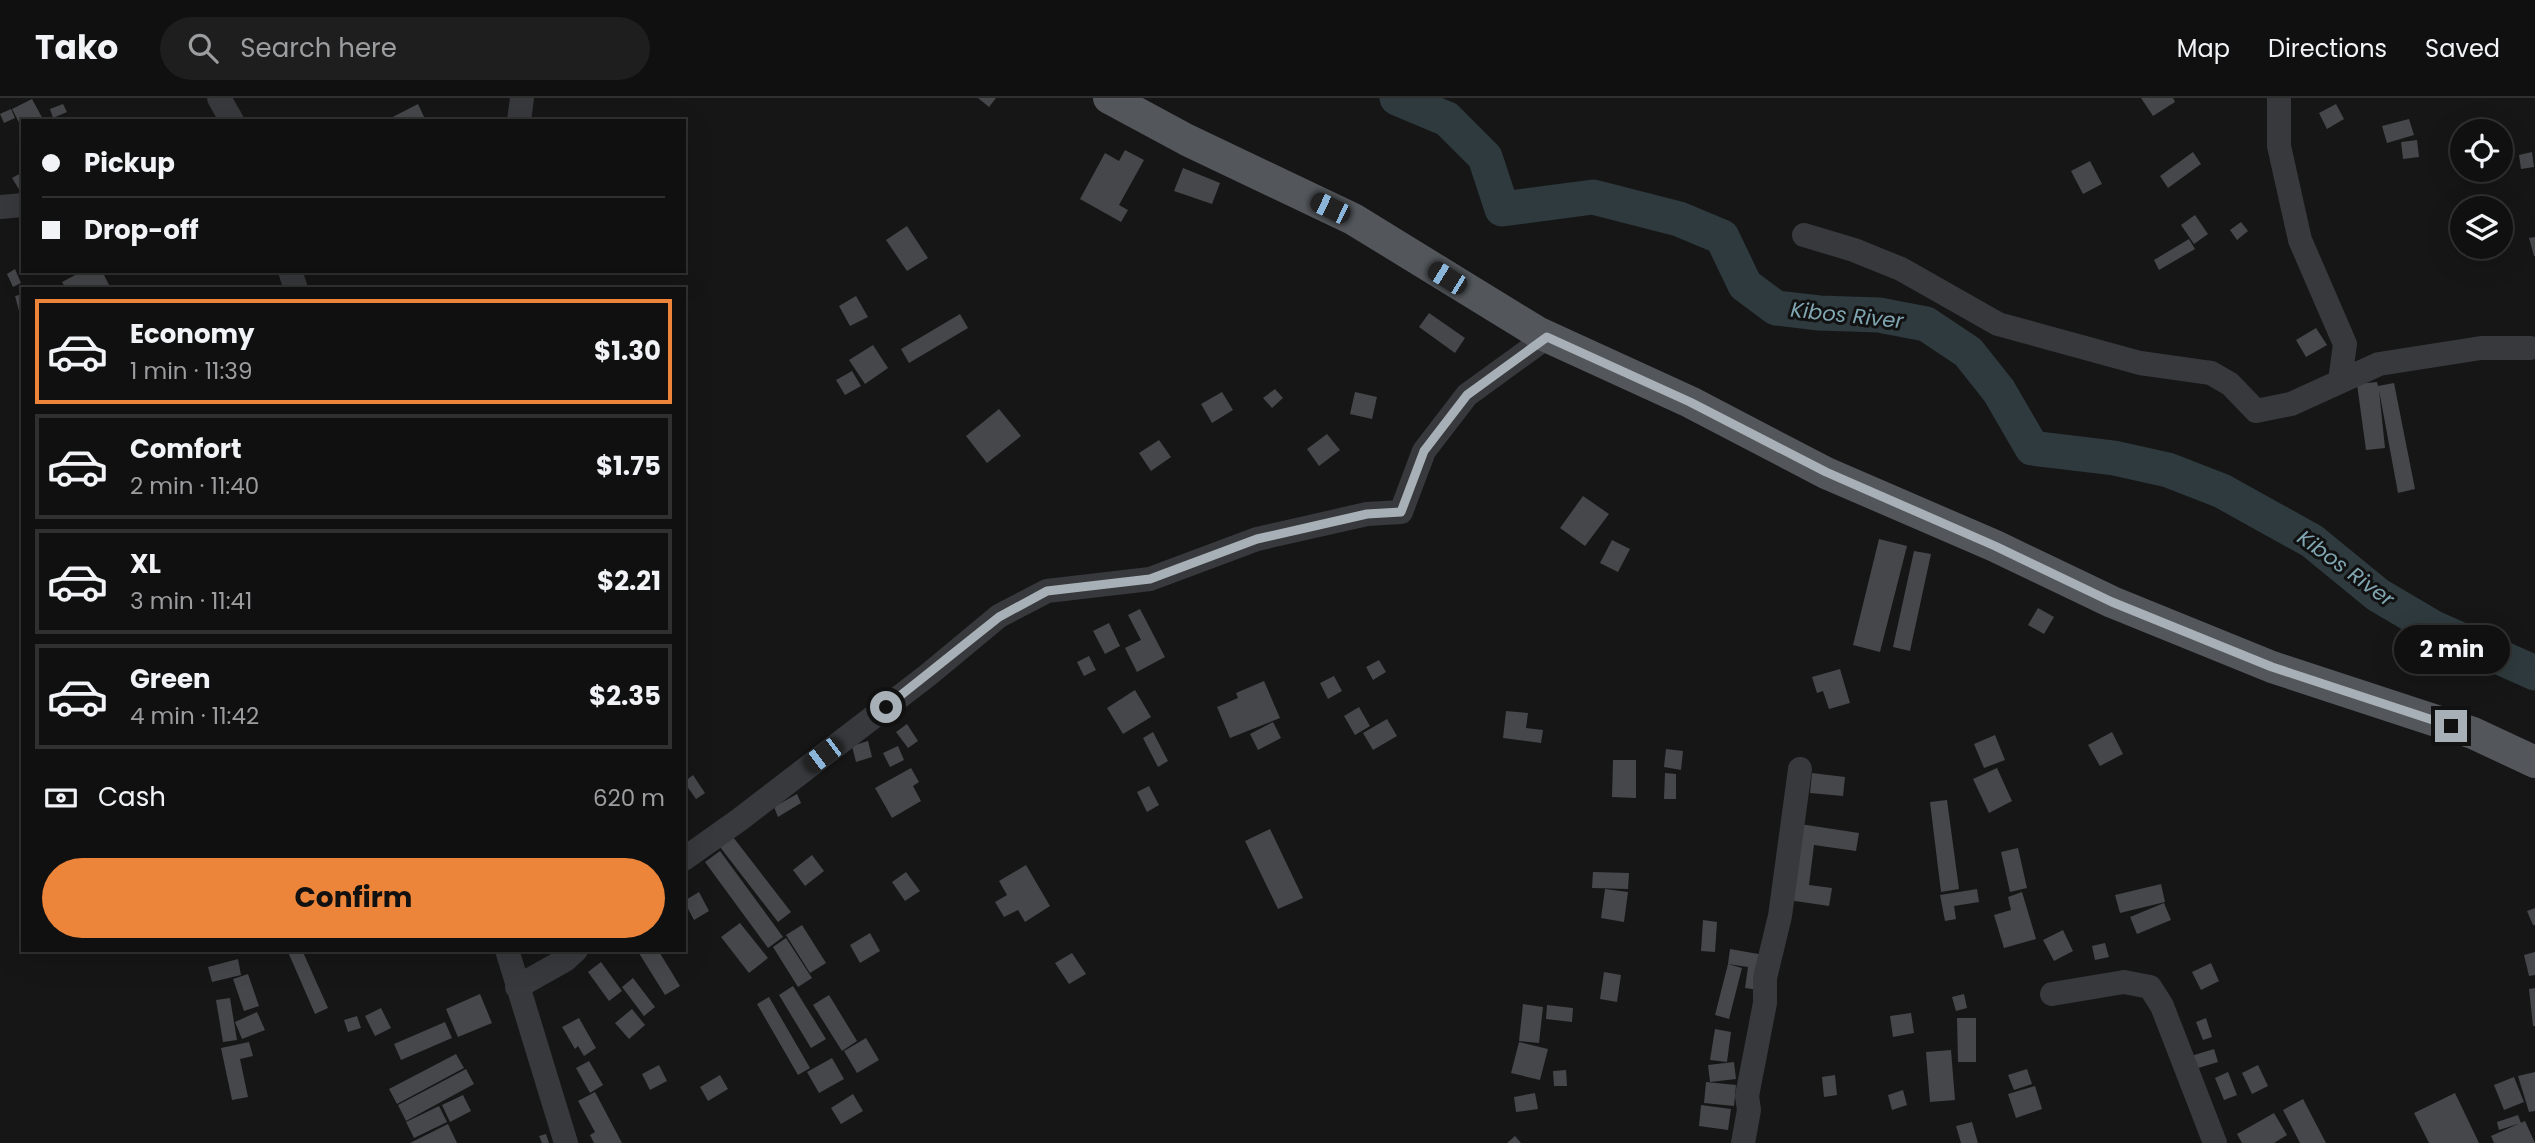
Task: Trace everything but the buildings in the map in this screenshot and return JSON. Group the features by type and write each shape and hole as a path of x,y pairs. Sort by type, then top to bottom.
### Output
{"main road":[{"path":"1109,98 1187,140 1353,219 1547,337 1690,402 1826,472 1995,546 2112,602 2272,667 2473,733 2535,762"}],"street":[{"path":"219,98 231,119"},
{"path":"519,119 522,98"},
{"path":"2279,98 2279,146 2300,240 2345,344 2340,381"},
{"path":"0,207 21,205"},
{"path":"1804,235 1854,250 1901,269 1998,324 2066,345 2140,363 2211,373 2221,377 2242,394 2256,411 2291,404 2379,364 2481,348 2530,348"},
{"path":"686,858 839,743 999,617 1047,591 1150,579 1257,539 1367,514 1401,512 1424,451 1467,395 1547,337"},
{"path":"1743,1143 1749,1111 1746,1096 1765,1003 1765,978 1780,916 1800,769"},
{"path":"508,952 566,1143"},
{"path":"517,987 565,960 574,952"},
{"path":"2052,994 2123,982 2150,987 2162,1006 2215,1143"}],"waterway":[{"name":"Kibos River","path":"1397,98 1447,119 1485,157 1502,209 1593,197 1679,219 1722,237 1745,285 1776,308 1879,315 1926,324 1968,352 1999,391 2032,448 2114,458 2168,470 2222,491 2312,541 2378,595 2434,628 2535,673"}],"route":[{"path":"886,707 999,617 1047,591 1150,579 1257,539 1367,514 1401,512 1424,451 1467,395 1547,337 1690,402 1826,472 1995,546 2112,602 2272,667 2451,726"}]}
